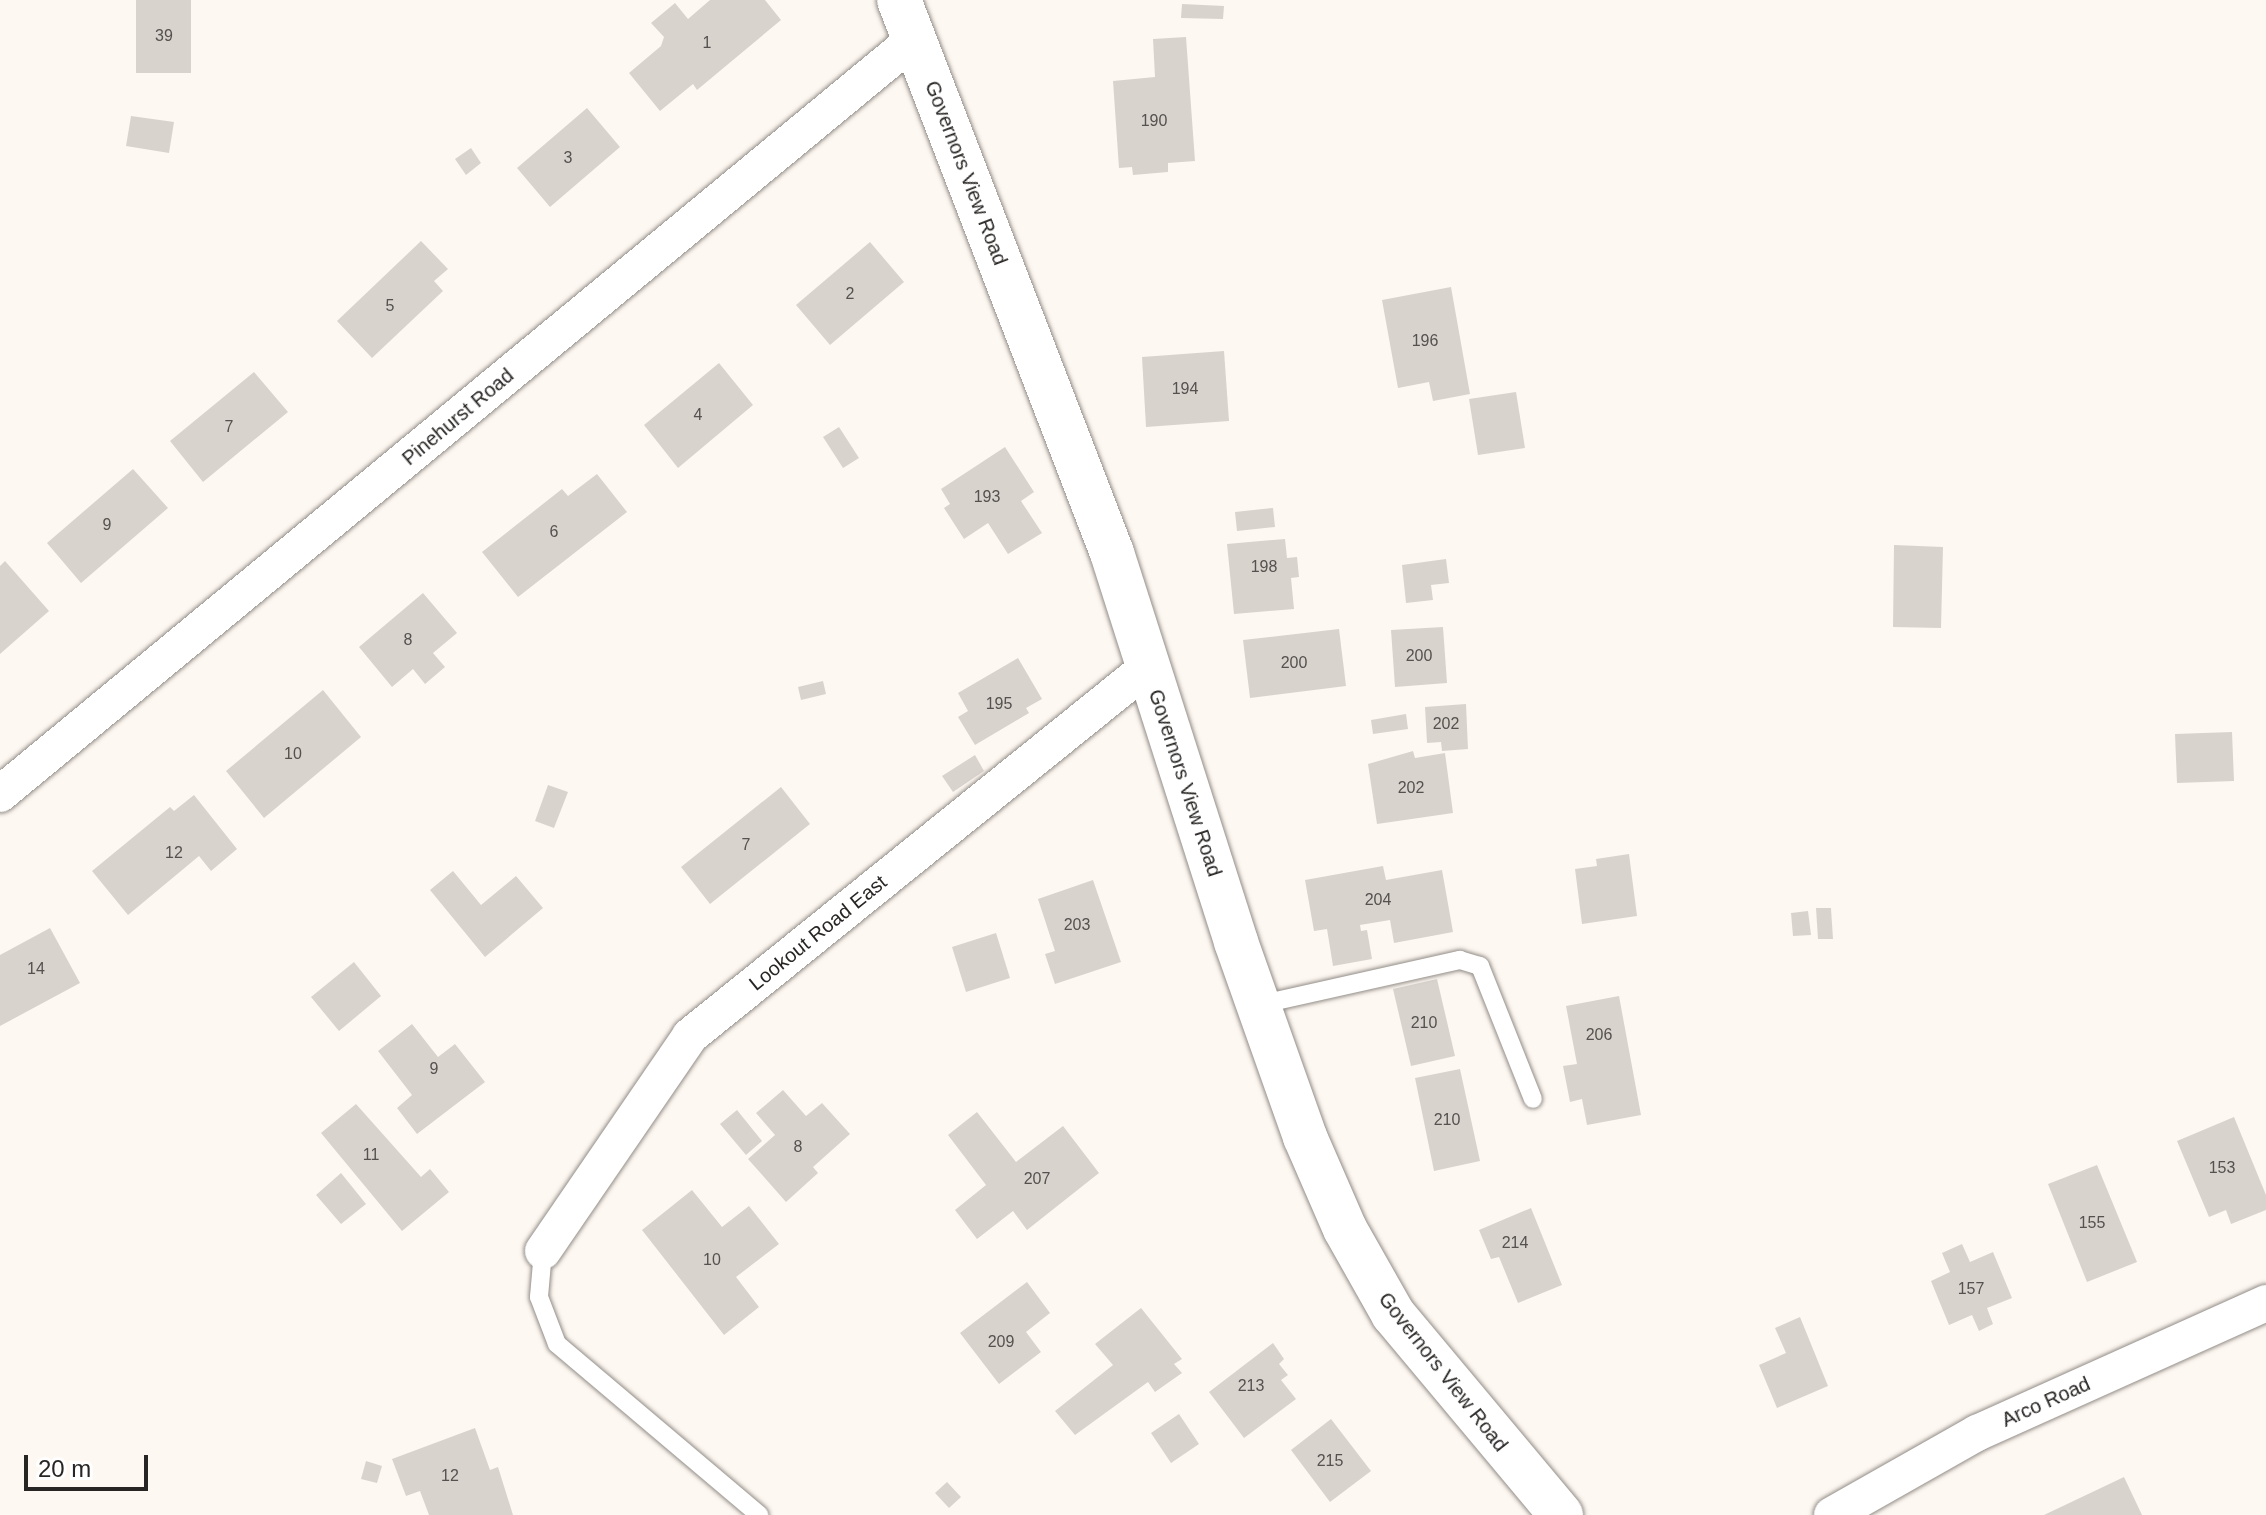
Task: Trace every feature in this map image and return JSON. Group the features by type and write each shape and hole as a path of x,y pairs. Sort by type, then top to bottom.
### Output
{"street":[{"name":"Governors View Road","path":"907,19 1106,539 1258,1005 1305,1137 1345,1229 1393,1314 1561,1515"},
{"name":"Pinehurst Road","path":"0,794 907,19"},
{"name":"Lookout Road East","path":"543,1251 690,1036 1148,667"},
{"name":"Arco Road","path":"1832,1515 1977,1433 2266,1303"}],"lane":[{"path":"1258,1005 1446,963 1480,966 1533,1099"},
{"path":"543,1251 539,1297 557,1344 759,1515"}],"building":[{"path":"136,0 191,0 191,73 136,73"},
{"path":"710,0 765,0 781,20 697,90 693,84 660,111 629,73 661,46 664,37 651,23 675,3 688,19"},
{"path":"1182,4 1224,6 1223,19 1181,18"},
{"path":"1186,37 1195,161 1168,163 1168,172 1133,175 1132,167 1119,168 1113,81 1155,77 1153,39"},
{"path":"587,108 620,147 550,207 517,168"},
{"path":"131,116 174,122 169,153 126,146"},
{"path":"471,148 481,163 466,175 455,159"},
{"path":"421,241 448,269 434,281 443,291 372,358 337,321"},
{"path":"870,242 904,282 830,345 796,305"},
{"path":"1451,287 1470,394 1433,401 1429,382 1398,388 1382,300"},
{"path":"1224,351 1229,421 1146,427 1142,357"},
{"path":"719,363 753,405 678,468 644,425"},
{"path":"254,372 288,412 203,482 170,441"},
{"path":"1516,392 1525,448 1478,455 1469,399"},
{"path":"839,427 859,458 843,468 823,437"},
{"path":"1005,447 1034,492 1021,501 1042,533 1008,554 988,523 964,539 944,508 950,504 941,489"},
{"path":"133,469 168,508 81,583 47,543"},
{"path":"597,474 627,512 518,597 482,552 562,489 568,496"},
{"path":"1273,508 1275,527 1237,531 1235,512"},
{"path":"1285,539 1287,558 1297,557 1299,577 1291,578 1294,609 1234,614 1227,544"},
{"path":"1894,545 1943,547 1941,628 1893,627"},
{"path":"1446,559 1449,583 1431,585 1433,600 1406,603 1402,565"},
{"path":"5,561 49,611 0,654 0,566"},
{"path":"423,593 457,633 433,653 445,667 425,684 413,669 392,687 359,647"},
{"path":"1443,627 1447,683 1395,687 1391,630"},
{"path":"1339,629 1346,686 1250,698 1243,640"},
{"path":"1018,658 1042,699 1026,708 1029,713 975,745 958,717 968,711 958,693"},
{"path":"823,681 826,694 801,700 798,687"},
{"path":"323,690 361,737 264,818 226,771"},
{"path":"1466,704 1468,749 1442,751 1441,742 1427,743 1425,707"},
{"path":"1406,714 1408,729 1373,734 1371,720"},
{"path":"2232,732 2234,781 2177,783 2175,734"},
{"path":"1413,751 1415,758 1445,753 1453,813 1377,824 1368,764"},
{"path":"975,755 984,771 953,792 942,776"},
{"path":"548,785 568,792 554,828 535,821"},
{"path":"781,787 810,824 710,904 681,867"},
{"path":"194,795 237,849 211,871 199,856 128,915 92,871 170,807 174,811"},
{"path":"1629,854 1637,916 1582,924 1575,869 1597,866 1596,859"},
{"path":"1383,866 1386,880 1442,870 1453,932 1394,943 1390,920 1360,925 1361,931 1367,930 1372,959 1333,966 1327,929 1314,931 1305,880"},
{"path":"453,871 481,905 516,876 543,908 485,957 430,890"},
{"path":"1093,880 1121,962 1055,984 1045,954 1055,951 1038,899"},
{"path":"1816,908 1831,908 1833,939 1818,939"},
{"path":"1808,911 1811,935 1793,936 1791,913"},
{"path":"50,928 80,983 0,1026 0,955"},
{"path":"996,933 1010,978 966,992 952,947"},
{"path":"354,962 381,996 339,1031 311,997"},
{"path":"1437,979 1455,1056 1411,1066 1393,989"},
{"path":"1619,996 1641,1115 1587,1125 1582,1099 1570,1102 1563,1066 1577,1064 1566,1006"},
{"path":"412,1024 438,1057 455,1044 485,1082 417,1134 397,1108 412,1095 378,1051"},
{"path":"1460,1069 1480,1161 1434,1171 1415,1078"},
{"path":"783,1090 806,1116 822,1103 850,1134 813,1167 818,1173 786,1202 748,1159 775,1135 756,1113"},
{"path":"356,1104 421,1177 430,1169 449,1192 402,1231 321,1133"},
{"path":"737,1110 762,1141 746,1155 720,1124"},
{"path":"977,1112 1016,1162 1063,1126 1099,1173 1027,1230 1013,1211 977,1239 955,1210 986,1185 948,1135"},
{"path":"2234,1117 2266,1195 2266,1210 2231,1224 2226,1210 2209,1217 2177,1141"},
{"path":"2097,1165 2137,1262 2087,1282 2048,1184"},
{"path":"341,1173 366,1204 341,1224 316,1195"},
{"path":"692,1190 722,1227 749,1206 779,1244 736,1277 759,1307 724,1335 642,1230"},
{"path":"1531,1208 1562,1285 1518,1303 1499,1257 1491,1259 1479,1230"},
{"path":"1962,1244 1970,1262 1993,1252 2012,1298 1987,1308 1993,1324 1979,1331 1972,1315 1949,1325 1931,1281 1950,1272 1942,1253"},
{"path":"1027,1282 1050,1313 1026,1332 1041,1352 999,1384 960,1333"},
{"path":"1141,1308 1182,1359 1174,1364 1182,1373 1155,1392 1148,1382 1075,1435 1055,1411 1113,1365 1095,1344"},
{"path":"1800,1317 1828,1386 1777,1408 1759,1365 1786,1353 1775,1328"},
{"path":"1273,1343 1284,1359 1279,1364 1288,1375 1281,1380 1296,1399 1244,1438 1209,1392"},
{"path":"1179,1414 1199,1444 1171,1463 1151,1433"},
{"path":"1331,1419 1371,1471 1330,1502 1291,1450"},
{"path":"475,1428 490,1470 498,1467 513,1515 429,1515 420,1491 406,1496 392,1459"},
{"path":"366,1461 382,1466 377,1483 361,1479"},
{"path":"2124,1477 2142,1515 2044,1515"},
{"path":"947,1482 961,1497 949,1508 935,1493"}]}
